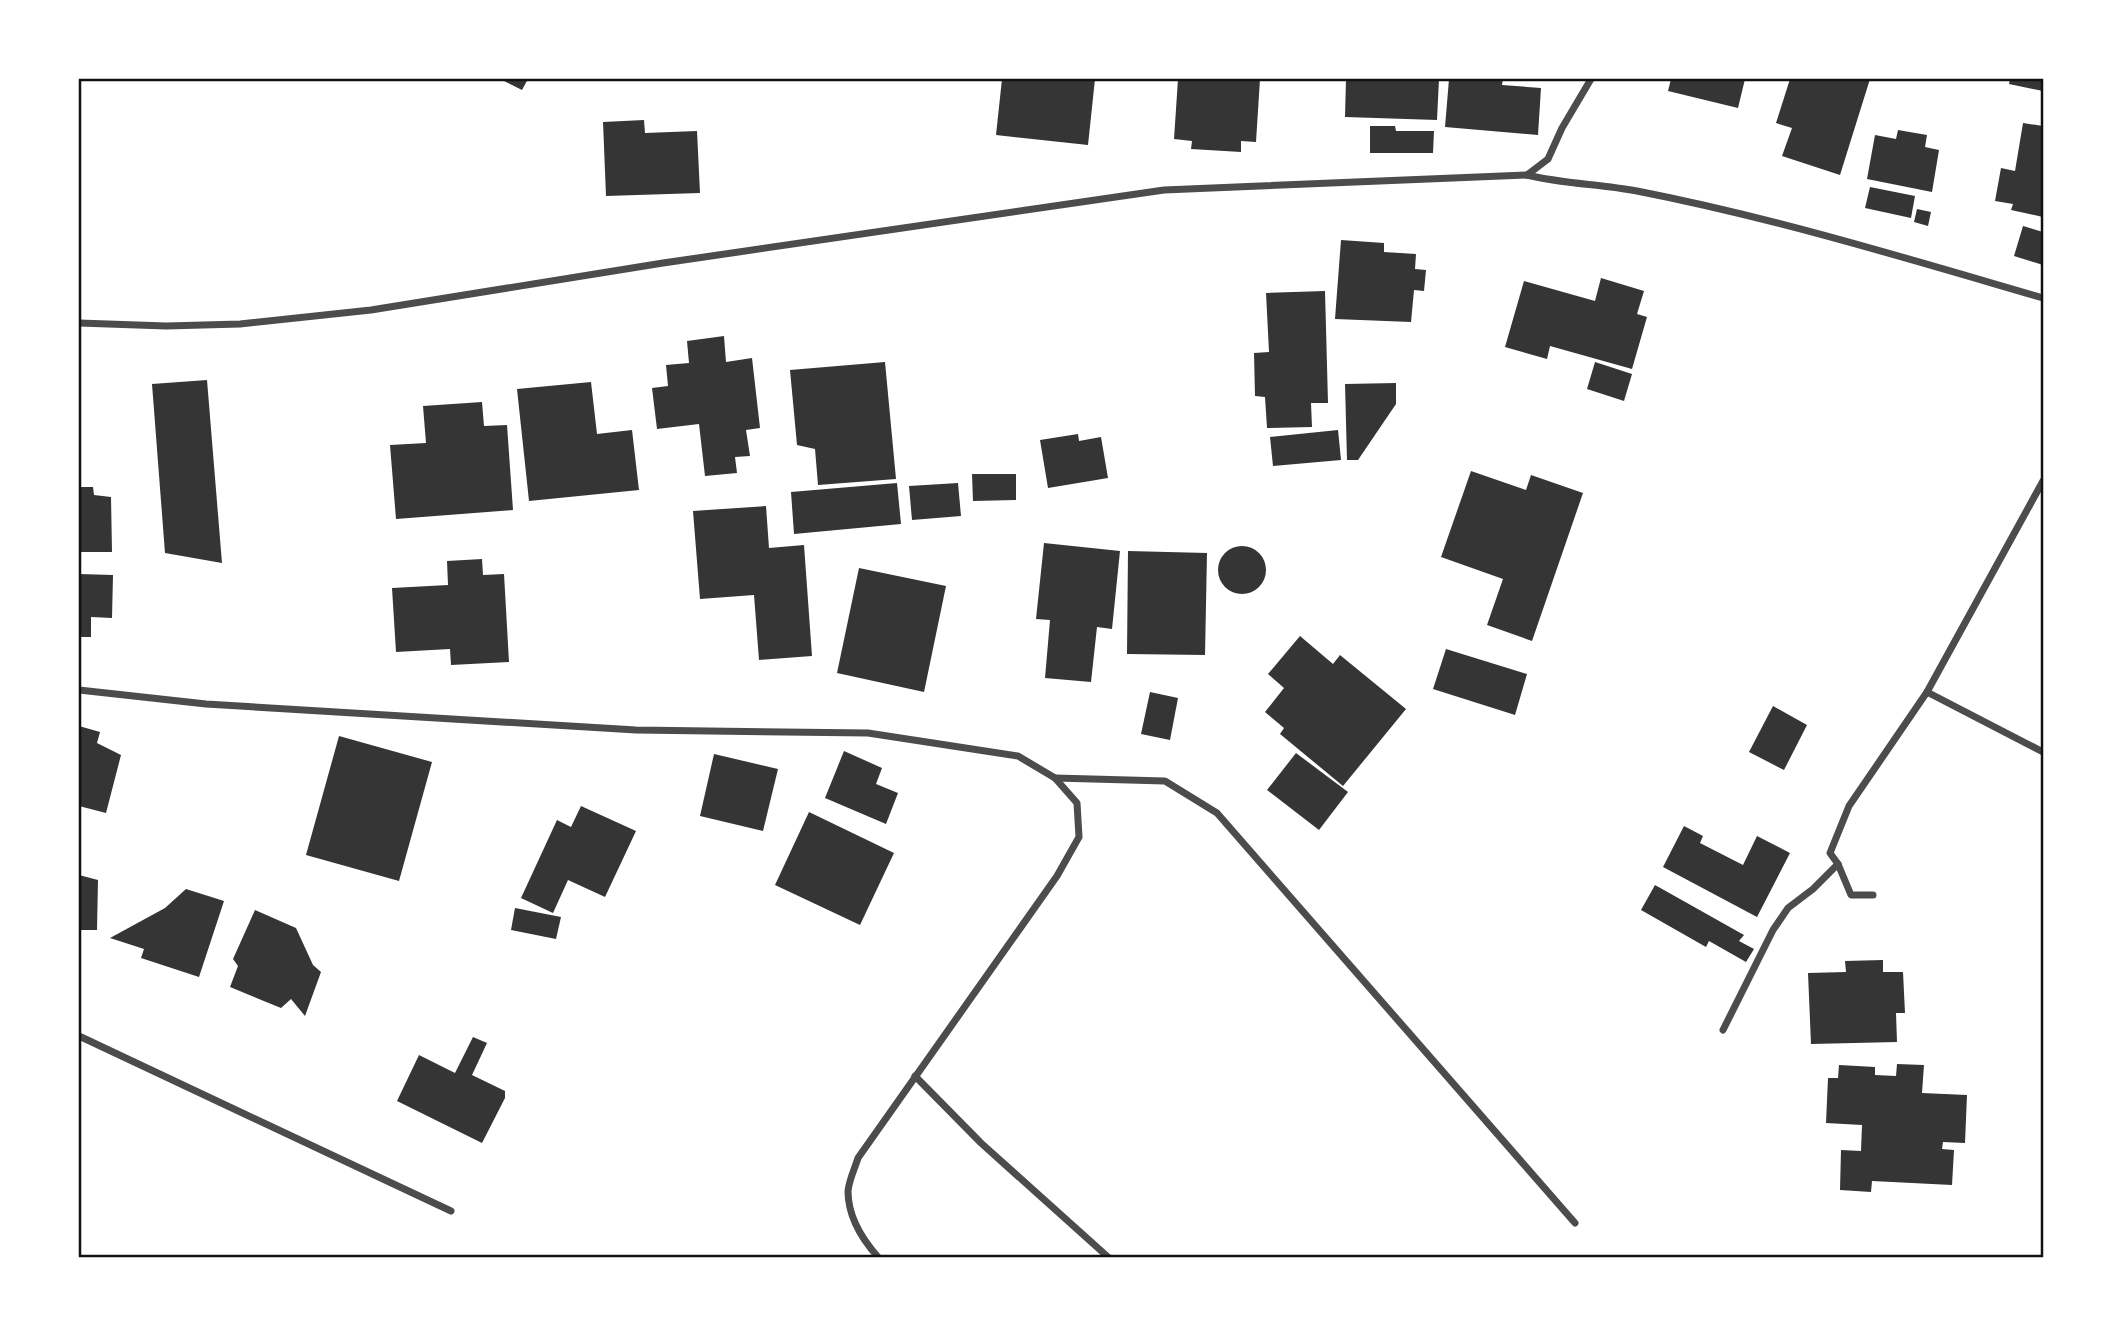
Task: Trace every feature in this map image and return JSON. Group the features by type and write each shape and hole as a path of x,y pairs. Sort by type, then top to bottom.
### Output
{"street":[{"path":"1527,175 1548,159 1562,128 1591,79"},
{"path":"79,323 166,326 240,324 371,310 663,263 1164,190 1527,175 1545,180 1636,191 1831,237 2043,298"},
{"path":"1873,895 1851,895 1838,864 1830,853 1849,806 1927,692 2043,481"},
{"path":"79,690 206,704 636,730 868,733 1018,756 1055,778 1077,803 1079,837 1057,876 858,1158 848,1189 852,1219 864,1241 878,1257"},
{"path":"1927,692 2043,752"},
{"path":"1055,778 1165,781 1217,813 1575,1223"},
{"path":"1723,1030 1773,930 1788,908 1813,889 1838,864"},
{"path":"79,1036 451,1211"},
{"path":"915,1076 981,1143 1108,1257"}],"building":[{"path":"500,79 528,79 522,90"},
{"path":"1002,79 1095,79 1088,145 996,135"},
{"path":"1178,79 1260,79 1256,142 1241,141 1241,152 1191,149 1192,141 1174,139"},
{"path":"1346,79 1439,79 1437,120 1345,117"},
{"path":"1449,79 1503,79 1502,85 1541,88 1538,135 1445,127"},
{"path":"1671,79 1745,79 1738,108 1668,91"},
{"path":"1790,79 1870,79 1840,175 1782,156 1792,128 1776,123"},
{"path":"2010,79 2043,79 2043,91 2009,84"},
{"path":"644,120 645,133 697,131 700,193 606,196 603,122"},
{"path":"2023,123 2043,126 2043,217 2011,210 2013,204 1995,201 2001,168 2015,171"},
{"path":"1370,126 1395,126 1396,131 1434,131 1433,153 1370,153"},
{"path":"1898,130 1927,135 1925,147 1939,150 1932,192 1867,179 1875,135 1896,139"},
{"path":"1870,187 1915,196 1911,218 1865,208"},
{"path":"1917,209 1931,212 1928,226 1914,222"},
{"path":"2023,226 2043,232 2043,265 2014,256"},
{"path":"1341,240 1384,243 1384,252 1416,254 1415,269 1426,270 1424,291 1414,290 1411,322 1335,319"},
{"path":"1601,278 1644,291 1637,314 1647,317 1632,369 1550,346 1547,359 1505,347 1524,281 1595,301"},
{"path":"1325,291 1328,403 1311,403 1312,427 1267,428 1265,397 1255,396 1254,353 1269,352 1266,293"},
{"path":"724,336 726,362 752,358 760,428 746,430 750,456 735,457 737,473 705,476 699,424 657,429 652,388 668,386 666,365 689,363 687,341"},
{"path":"885,362 896,479 818,485 815,449 797,445 790,370"},
{"path":"1595,362 1632,374 1624,401 1587,389"},
{"path":"207,380 222,563 165,553 152,384"},
{"path":"591,382 597,434 632,430 639,490 529,501 517,389"},
{"path":"1396,383 1396,404 1358,460 1347,460 1345,384"},
{"path":"482,402 484,426 507,425 513,510 396,519 390,445 426,443 423,406"},
{"path":"1338,430 1341,460 1273,466 1270,437"},
{"path":"1078,434 1079,441 1101,437 1108,478 1048,488 1040,440"},
{"path":"1471,471 1526,490 1531,475 1583,493 1532,641 1487,625 1503,579 1441,557"},
{"path":"972,474 1016,474 1016,500 973,501"},
{"path":"897,483 901,524 794,534 791,492"},
{"path":"958,483 961,516 912,520 909,486"},
{"path":"79,487 93,487 94,495 111,497 112,552 79,552"},
{"path":"766,506 769,548 804,545 812,656 759,660 754,595 700,599 693,511"},
{"path":"1044,543 1120,551 1112,629 1097,627 1091,682 1045,678 1050,620 1036,619"},
{"path":"1242,546 1259,553 1266,570 1259,587 1242,594 1225,587 1218,570 1225,553"},
{"path":"1128,551 1207,553 1205,655 1127,654"},
{"path":"482,559 483,575 504,574 509,662 451,665 450,649 396,652 392,588 448,585 447,561"},
{"path":"859,568 946,586 924,692 837,673"},
{"path":"79,574 113,575 112,618 91,617 91,637 79,637"},
{"path":"1300,636 1333,664 1340,655 1406,709 1343,786 1280,734 1284,728 1265,712 1284,688 1268,674"},
{"path":"1446,649 1527,674 1515,715 1433,689"},
{"path":"1150,692 1178,698 1170,740 1141,734"},
{"path":"1773,706 1807,725 1784,770 1749,752"},
{"path":"79,726 100,732 97,743 121,755 106,813 79,806"},
{"path":"339,736 432,762 399,881 306,855"},
{"path":"844,751 882,768 876,784 898,793 886,824 825,798"},
{"path":"1296,753 1348,792 1319,830 1267,790"},
{"path":"714,754 778,769 763,831 700,816"},
{"path":"581,806 636,831 605,897 568,880 553,913 521,898 557,820 571,827"},
{"path":"809,812 894,853 860,925 775,885"},
{"path":"1684,826 1703,836 1700,843 1743,865 1757,836 1790,853 1757,917 1663,867"},
{"path":"79,875 98,880 97,930 79,930"},
{"path":"1655,885 1744,935 1739,941 1754,949 1746,962 1709,941 1706,947 1641,910"},
{"path":"186,889 224,901 199,977 141,958 144,949 110,938 165,908"},
{"path":"515,908 561,917 556,939 511,930"},
{"path":"255,910 296,928 313,965 321,972 305,1016 291,999 281,1008 230,987 238,966 233,959"},
{"path":"1883,960 1883,972 1903,972 1905,1013 1896,1013 1897,1042 1811,1044 1808,973 1846,972 1845,961"},
{"path":"473,1037 487,1043 472,1075 505,1091 505,1098 482,1143 397,1101 419,1055 455,1073"},
{"path":"1897,1064 1924,1065 1922,1093 1967,1095 1965,1143 1943,1142 1942,1149 1954,1150 1952,1185 1872,1181 1871,1192 1840,1190 1841,1150 1861,1151 1862,1125 1826,1123 1828,1078 1838,1078 1839,1065 1875,1067 1875,1075 1896,1076"}]}
